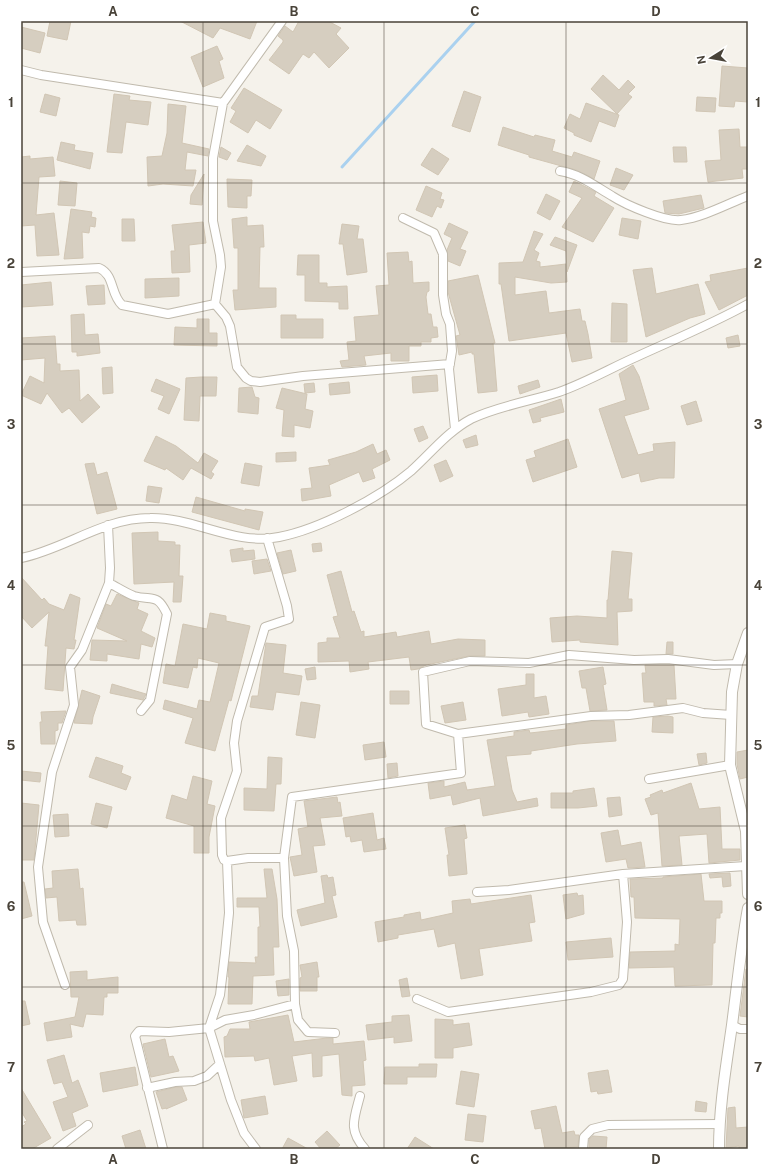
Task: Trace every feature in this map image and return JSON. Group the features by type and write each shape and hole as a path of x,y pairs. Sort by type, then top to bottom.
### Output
{"street":[{"path":"282,21 224,103 213,153 213,221 221,268 215,304 226,317 230,326 237,367 246,378 251,381 260,382 303,376 450,364"},
{"path":"21,70 41,75 224,103"},
{"path":"560,171 574,174 621,201 668,219 680,220 692,218 748,196"},
{"path":"403,218 434,233 443,254 443,295 446,314 450,324 452,351 449,369 455,429"},
{"path":"21,272 99,268 104,270 109,276 115,295 122,305 160,314 176,313 215,304"},
{"path":"21,558 38,555 108,525 124,520 150,518 180,520 228,535 267,538 279,537 309,528 382,492 410,471 455,429 475,418 560,391 748,304"},
{"path":"65,985 43,922 38,867 52,772 74,705 70,668 82,650 109,583 110,568 108,525"},
{"path":"256,1149 244,1133 209,1028 220,995 229,913 227,861 224,860 222,855 220,818 237,771 234,743 237,721 265,627 289,619 287,606 267,538"},
{"path":"109,583 134,596 156,599 162,603 167,614 150,700 141,711"},
{"path":"748,632 736,664 731,715 730,765 747,831 746,866 748,894"},
{"path":"731,715 703,713 683,708 629,715 591,716 458,734 426,724 423,672 470,662 529,663 569,655 634,660 668,659 714,665 736,664"},
{"path":"335,1033 308,1032 298,1020 295,1004 294,951 287,916 284,858 292,797 461,773 458,734"},
{"path":"649,778 730,765"},
{"path":"227,861 248,858 284,858"},
{"path":"477,892 509,890 623,874 746,866"},
{"path":"417,999 448,1012 591,992 619,985 623,979 627,922 623,874"},
{"path":"719,1149 722,1084 732,1025 740,956 748,908"},
{"path":"163,1149 135,1036 139,1031 169,1032 209,1028 225,1020 295,1004"},
{"path":"732,1025 740,1029 748,1029"},
{"path":"147,1088 175,1082 194,1081 207,1076 220,1064"},
{"path":"360,1096 354,1120 354,1128 356,1140 365,1149"},
{"path":"583,1149 584,1137 592,1129 608,1125 719,1124"},
{"path":"58,1149 88,1125"}],"building":[{"path":"50,21 71,21 67,40 47,36"},
{"path":"180,21 257,21 250,39 220,28 213,38"},
{"path":"299,21 328,21 341,28 336,34 349,48 329,68 314,52 309,58 303,54 289,74 269,60 283,42 283,40 278,36 285,26 293,32"},
{"path":"21,27 45,33 40,53 21,48"},
{"path":"217,46 223,59 219,61 224,78 203,87 191,57"},
{"path":"722,66 748,68 748,102 735,101 734,107 719,106"},
{"path":"603,75 619,90 628,80 635,87 628,94 632,97 617,114 591,89"},
{"path":"244,88 282,110 270,129 256,120 248,133 230,122 236,111 231,108"},
{"path":"464,91 481,97 470,132 452,126"},
{"path":"45,94 60,98 56,116 40,112"},
{"path":"114,94 130,96 129,100 151,102 148,125 126,122 122,153 107,152"},
{"path":"697,97 716,98 715,112 696,111"},
{"path":"586,103 619,115 615,127 599,121 591,142 574,135 574,133 564,128 570,114 580,119"},
{"path":"168,104 186,106 182,143 209,149 208,156 187,152 185,170 196,170 193,186 163,184 148,186 147,157 162,156 167,133"},
{"path":"503,127 534,137 535,135 555,140 552,151 572,157 574,152 600,161 594,179 576,170 529,157 529,155 498,145"},
{"path":"739,129 740,147 748,147 748,169 742,169 743,178 708,182 705,161 721,160 719,130"},
{"path":"61,142 75,145 74,150 93,153 90,169 57,160"},
{"path":"247,145 266,156 261,166 237,161"},
{"path":"221,147 231,153 227,160 219,157"},
{"path":"673,147 686,147 687,162 674,162"},
{"path":"432,148 449,159 438,175 421,165"},
{"path":"30,156 30,159 53,157 55,176 39,177 36,215 54,213 59,255 37,256 35,225 21,226 21,157"},
{"path":"616,168 633,175 624,190 610,185"},
{"path":"204,174 202,205 190,204 191,195"},
{"path":"227,179 252,180 251,196 247,196 247,208 228,207"},
{"path":"60,181 77,183 75,206 58,205"},
{"path":"574,181 596,192 594,196 614,208 593,242 562,227 582,198 569,192"},
{"path":"426,186 442,193 440,199 444,200 441,208 437,206 432,217 416,210"},
{"path":"546,194 560,201 550,220 537,213"},
{"path":"701,195 704,208 679,214 665,213 663,201"},
{"path":"71,209 92,212 91,217 96,218 95,227 90,226 89,233 82,232 83,258 64,259"},
{"path":"247,217 247,226 263,225 264,247 260,247 259,288 276,288 276,307 235,310 233,290 238,290 238,248 234,248 232,219"},
{"path":"622,218 641,221 638,239 619,235"},
{"path":"122,219 134,219 135,241 122,241"},
{"path":"203,222 206,243 189,245 190,272 172,273 171,251 175,251 172,225"},
{"path":"449,223 468,232 460,249 466,251 460,266 448,261 447,250 452,238 444,234"},
{"path":"342,224 359,226 357,239 363,239 367,272 347,275 343,244 339,244"},
{"path":"534,231 543,234 534,250 539,253 536,261 540,262 540,267 566,264 567,282 551,283 515,277 515,295 546,291 549,313 580,309 582,321 585,321 592,358 572,362 566,333 509,341 501,284 499,284 499,263 523,262"},
{"path":"555,237 577,245 567,272 566,251 550,245"},
{"path":"408,252 409,262 412,261 413,283 429,282 429,291 427,292 426,297 428,314 431,314 433,327 437,327 438,337 431,338 431,342 421,342 421,346 409,346 409,361 391,361 391,353 364,356 366,365 342,367 340,361 349,360 347,342 356,341 354,317 379,315 376,286 389,285 387,253"},
{"path":"298,255 319,255 319,283 327,283 327,287 347,286 348,309 339,309 339,302 305,301 305,275 297,275"},
{"path":"652,268 656,294 698,284 705,314 690,318 646,337 633,270"},
{"path":"748,268 748,295 719,310 705,282 711,281 710,275"},
{"path":"478,275 495,343 493,343 497,391 478,393 474,354 472,354 472,352 459,355 456,336 460,335 448,292 448,281"},
{"path":"179,278 179,296 145,298 145,279"},
{"path":"51,282 53,305 21,307 21,285"},
{"path":"104,285 105,304 88,305 86,286"},
{"path":"612,303 627,304 627,342 611,342"},
{"path":"84,314 85,335 98,334 100,353 77,356 77,352 72,352 71,315"},
{"path":"281,315 296,315 296,319 323,319 323,338 281,338"},
{"path":"197,319 209,319 209,333 217,333 217,346 174,345 175,327 197,328"},
{"path":"738,335 740,346 728,348 726,338"},
{"path":"55,336 57,364 60,364 60,371 79,370 80,401 88,394 100,407 82,423 69,408 62,413 47,393 41,404 21,395 30,376 44,383 45,358 21,360 21,338"},
{"path":"633,365 639,376 649,409 624,416 638,455 654,451 653,444 675,442 674,478 659,478 641,482 639,473 622,478 599,409 626,400 619,374"},
{"path":"112,367 113,393 103,394 102,368"},
{"path":"437,375 438,391 413,393 412,377"},
{"path":"217,377 216,396 200,396 199,421 184,420 186,378"},
{"path":"156,379 180,389 169,414 158,409 164,396 151,391"},
{"path":"538,380 540,387 520,394 518,386"},
{"path":"349,382 350,393 330,395 329,384"},
{"path":"314,383 315,392 305,393 304,384"},
{"path":"252,387 255,397 259,398 258,414 238,412 239,388"},
{"path":"282,388 307,394 305,409 313,411 310,428 294,425 294,437 282,436 284,410 276,408"},
{"path":"561,399 564,412 540,418 541,421 533,423 529,410"},
{"path":"696,401 702,421 687,425 681,406"},
{"path":"423,426 428,438 419,442 414,429"},
{"path":"476,435 478,445 466,448 463,440"},
{"path":"156,436 176,446 198,463 204,453 218,461 211,472 214,474 211,479 191,468 183,480 166,468 165,470 144,461"},
{"path":"568,439 577,467 533,482 526,460 536,457 534,451"},
{"path":"373,444 377,454 386,450 390,460 372,469 375,478 363,482 359,472 329,485 331,496 302,501 301,489 312,488 309,468 330,465 328,460 356,452"},
{"path":"296,452 296,461 276,462 276,453"},
{"path":"446,460 453,476 440,482 434,465"},
{"path":"94,463 97,475 107,472 117,509 97,514 85,464"},
{"path":"245,463 262,466 259,486 241,483"},
{"path":"148,486 162,488 159,503 146,501"},
{"path":"196,497 245,511 245,509 263,512 259,530 192,512"},
{"path":"158,532 158,541 175,542 175,545 180,545 179,576 183,576 181,602 173,602 174,582 134,584 132,533"},
{"path":"321,543 322,551 313,552 312,544"},
{"path":"243,548 243,551 254,550 255,559 232,562 230,550"},
{"path":"291,550 296,571 283,574 277,553"},
{"path":"612,551 632,553 628,599 632,599 632,611 617,612 618,645 580,642 580,640 552,642 550,618 577,616 607,618 607,600"},
{"path":"267,559 271,571 254,574 252,561"},
{"path":"341,571 352,612 354,611 361,632 364,631 364,637 396,632 397,637 429,631 431,644 458,639 485,640 485,656 469,656 426,665 418,669 411,670 409,657 368,662 369,669 350,672 349,661 318,662 318,643 327,642 327,638 340,638 333,617 338,616 327,575"},
{"path":"21,577 42,600 44,598 49,604 64,610 70,594 80,598 74,649 66,648 63,691 45,689 48,646 45,646 49,612 32,628 21,616"},
{"path":"117,594 139,603 137,609 148,614 141,631 155,638 152,647 141,644 139,659 107,654 107,661 90,660 92,640 127,641 97,628 106,604 111,606"},
{"path":"210,613 226,616 226,621 250,626 231,701 229,700 215,751 185,743 193,718 163,709 165,700 197,709 199,700 210,702 219,663 198,658 197,668 193,667 188,688 163,683 166,664 175,666 183,624 207,629"},
{"path":"667,642 673,642 673,654 666,654"},
{"path":"266,643 286,645 283,673 302,676 299,695 276,692 273,710 250,707 252,696 258,696"},
{"path":"645,665 674,665 676,699 666,699 667,705 654,706 654,702 644,702 642,673 646,673"},
{"path":"315,667 316,679 307,680 305,669"},
{"path":"603,667 606,684 603,685 607,710 590,711 586,688 582,688 579,671"},
{"path":"526,674 534,674 534,698 546,696 549,714 529,717 528,712 502,716 498,689 526,685"},
{"path":"112,684 146,694 143,700 110,693"},
{"path":"82,690 100,696 92,724 74,723"},
{"path":"390,691 409,691 409,704 390,704"},
{"path":"301,702 320,705 315,738 296,735"},
{"path":"463,702 466,720 445,723 441,706"},
{"path":"66,711 62,723 58,723 58,730 55,731 55,744 41,744 41,712"},
{"path":"653,717 673,717 673,733 652,732"},
{"path":"591,721 614,721 616,741 577,744 531,751 531,754 506,756 512,790 517,802 537,798 538,806 483,816 480,798 453,805 451,795 430,799 428,783 444,781 444,787 465,782 467,790 495,786 487,740 514,736 514,732 529,730 530,733 566,729 566,725"},
{"path":"384,742 386,757 365,760 363,745"},
{"path":"748,750 748,777 740,779 737,764 737,752"},
{"path":"706,753 707,763 699,765 697,754"},
{"path":"96,757 123,766 121,773 131,777 126,790 89,777"},
{"path":"268,757 282,758 281,784 276,784 274,811 244,810 244,788 267,789"},
{"path":"397,763 398,776 388,778 387,764"},
{"path":"21,771 41,773 40,782 21,780"},
{"path":"193,776 212,781 207,804 215,806 209,837 209,853 194,853 194,826 166,818 172,795 187,800"},
{"path":"691,783 699,809 720,807 722,849 740,849 740,860 709,863 707,834 679,836 682,865 662,866 658,813 651,815 645,799 662,790 663,793"},
{"path":"594,788 597,806 551,808 551,793 573,793 573,791"},
{"path":"337,797 338,803 340,802 342,816 320,818 325,845 313,846 317,872 294,876 290,857 302,855 298,829 308,827 304,801"},
{"path":"620,797 622,815 609,817 607,798"},
{"path":"21,803 39,805 34,860 21,860"},
{"path":"96,803 112,807 107,828 91,824"},
{"path":"373,813 377,840 384,838 386,849 364,852 362,840 351,842 350,836 346,837 343,818"},
{"path":"68,814 69,836 55,837 53,815"},
{"path":"465,825 467,838 464,839 467,874 449,876 447,855 449,855 445,828"},
{"path":"618,830 621,846 641,842 645,867 628,868 626,859 606,862 601,833"},
{"path":"78,869 80,889 83,888 86,925 77,925 76,920 59,921 57,897 46,898 45,889 53,888 52,871"},
{"path":"264,869 272,869 277,899 279,947 273,947 274,975 253,976 252,1004 228,1004 229,962 256,963 255,957 258,957 258,927 260,927 259,907 237,907 237,898 267,898"},
{"path":"730,873 731,886 723,887 722,877 710,878 709,874"},
{"path":"701,874 704,901 722,901 722,913 720,913 720,918 716,918 715,943 713,943 712,985 675,986 674,967 629,968 630,952 675,951 675,944 679,945 680,919 635,918 634,897 631,897 630,879 663,878"},
{"path":"327,875 328,878 333,877 336,895 332,896 337,917 301,926 297,910 325,903 321,876"},
{"path":"21,882 24,882 32,916 21,919"},
{"path":"577,893 578,896 583,895 584,914 566,919 563,895"},
{"path":"531,895 535,922 529,923 532,941 479,949 483,975 461,979 455,943 438,947 434,929 398,935 398,938 378,942 375,922 404,917 404,915 420,912 421,920 453,913 452,901 470,899 471,904"},
{"path":"611,938 613,957 568,960 566,942"},
{"path":"317,962 319,977 317,977 317,991 300,991 300,978 302,977 300,965"},
{"path":"746,969 748,969 748,1017 740,1016"},
{"path":"87,971 87,980 118,977 118,993 107,993 107,997 104,997 103,1015 86,1014 83,1027 70,1024 72,1037 47,1041 44,1023 75,1017 79,997 71,997 70,972"},
{"path":"407,978 410,996 402,997 399,980"},
{"path":"289,979 289,995 278,996 276,981"},
{"path":"21,1001 25,1001 30,1024 21,1026"},
{"path":"288,1015 294,1042 327,1038 333,1038 333,1044 364,1041 366,1060 363,1061 365,1085 352,1086 352,1096 342,1095 339,1054 322,1056 322,1076 313,1077 312,1053 292,1056 297,1081 274,1085 269,1058 255,1061 254,1056 225,1057 224,1037 227,1036 230,1029 250,1029 249,1022"},
{"path":"409,1015 412,1041 394,1043 394,1037 368,1040 366,1025 392,1022 392,1016"},
{"path":"435,1019 453,1020 453,1025 469,1023 472,1045 453,1048 453,1058 435,1058"},
{"path":"165,1039 169,1057 173,1056 179,1071 151,1077 143,1044"},
{"path":"64,1055 72,1083 78,1080 88,1106 72,1113 76,1126 63,1131 53,1102 68,1097 62,1082 54,1084 47,1060"},
{"path":"419,1064 437,1064 436,1077 407,1077 407,1084 384,1084 385,1067 419,1067"},
{"path":"135,1067 138,1085 103,1092 100,1073"},
{"path":"608,1070 612,1092 598,1094 597,1091 591,1092 588,1073"},
{"path":"461,1071 479,1074 474,1107 456,1104"},
{"path":"182,1087 187,1100 166,1109 162,1109 156,1092"},
{"path":"21,1088 51,1138 32,1149 21,1149 21,1127 26,1124 24,1122 27,1121 21,1111"},
{"path":"265,1096 268,1114 244,1118 241,1100"},
{"path":"696,1101 707,1103 706,1112 695,1111"},
{"path":"556,1106 562,1133 574,1131 575,1135 579,1135 578,1147 545,1149 541,1128 535,1129 531,1111"},
{"path":"735,1107 736,1128 748,1127 748,1149 739,1149 739,1146 726,1148 728,1108"},
{"path":"468,1114 486,1116 483,1142 465,1140"},
{"path":"140,1130 146,1149 126,1149 122,1136"},
{"path":"327,1131 340,1145 335,1149 321,1149 315,1142"},
{"path":"593,1136 607,1137 606,1149 589,1149 589,1139"},
{"path":"415,1137 434,1149 407,1149"},
{"path":"288,1138 308,1149 282,1149"}],"waterway":[{"path":"342,167 475,21"}]}
